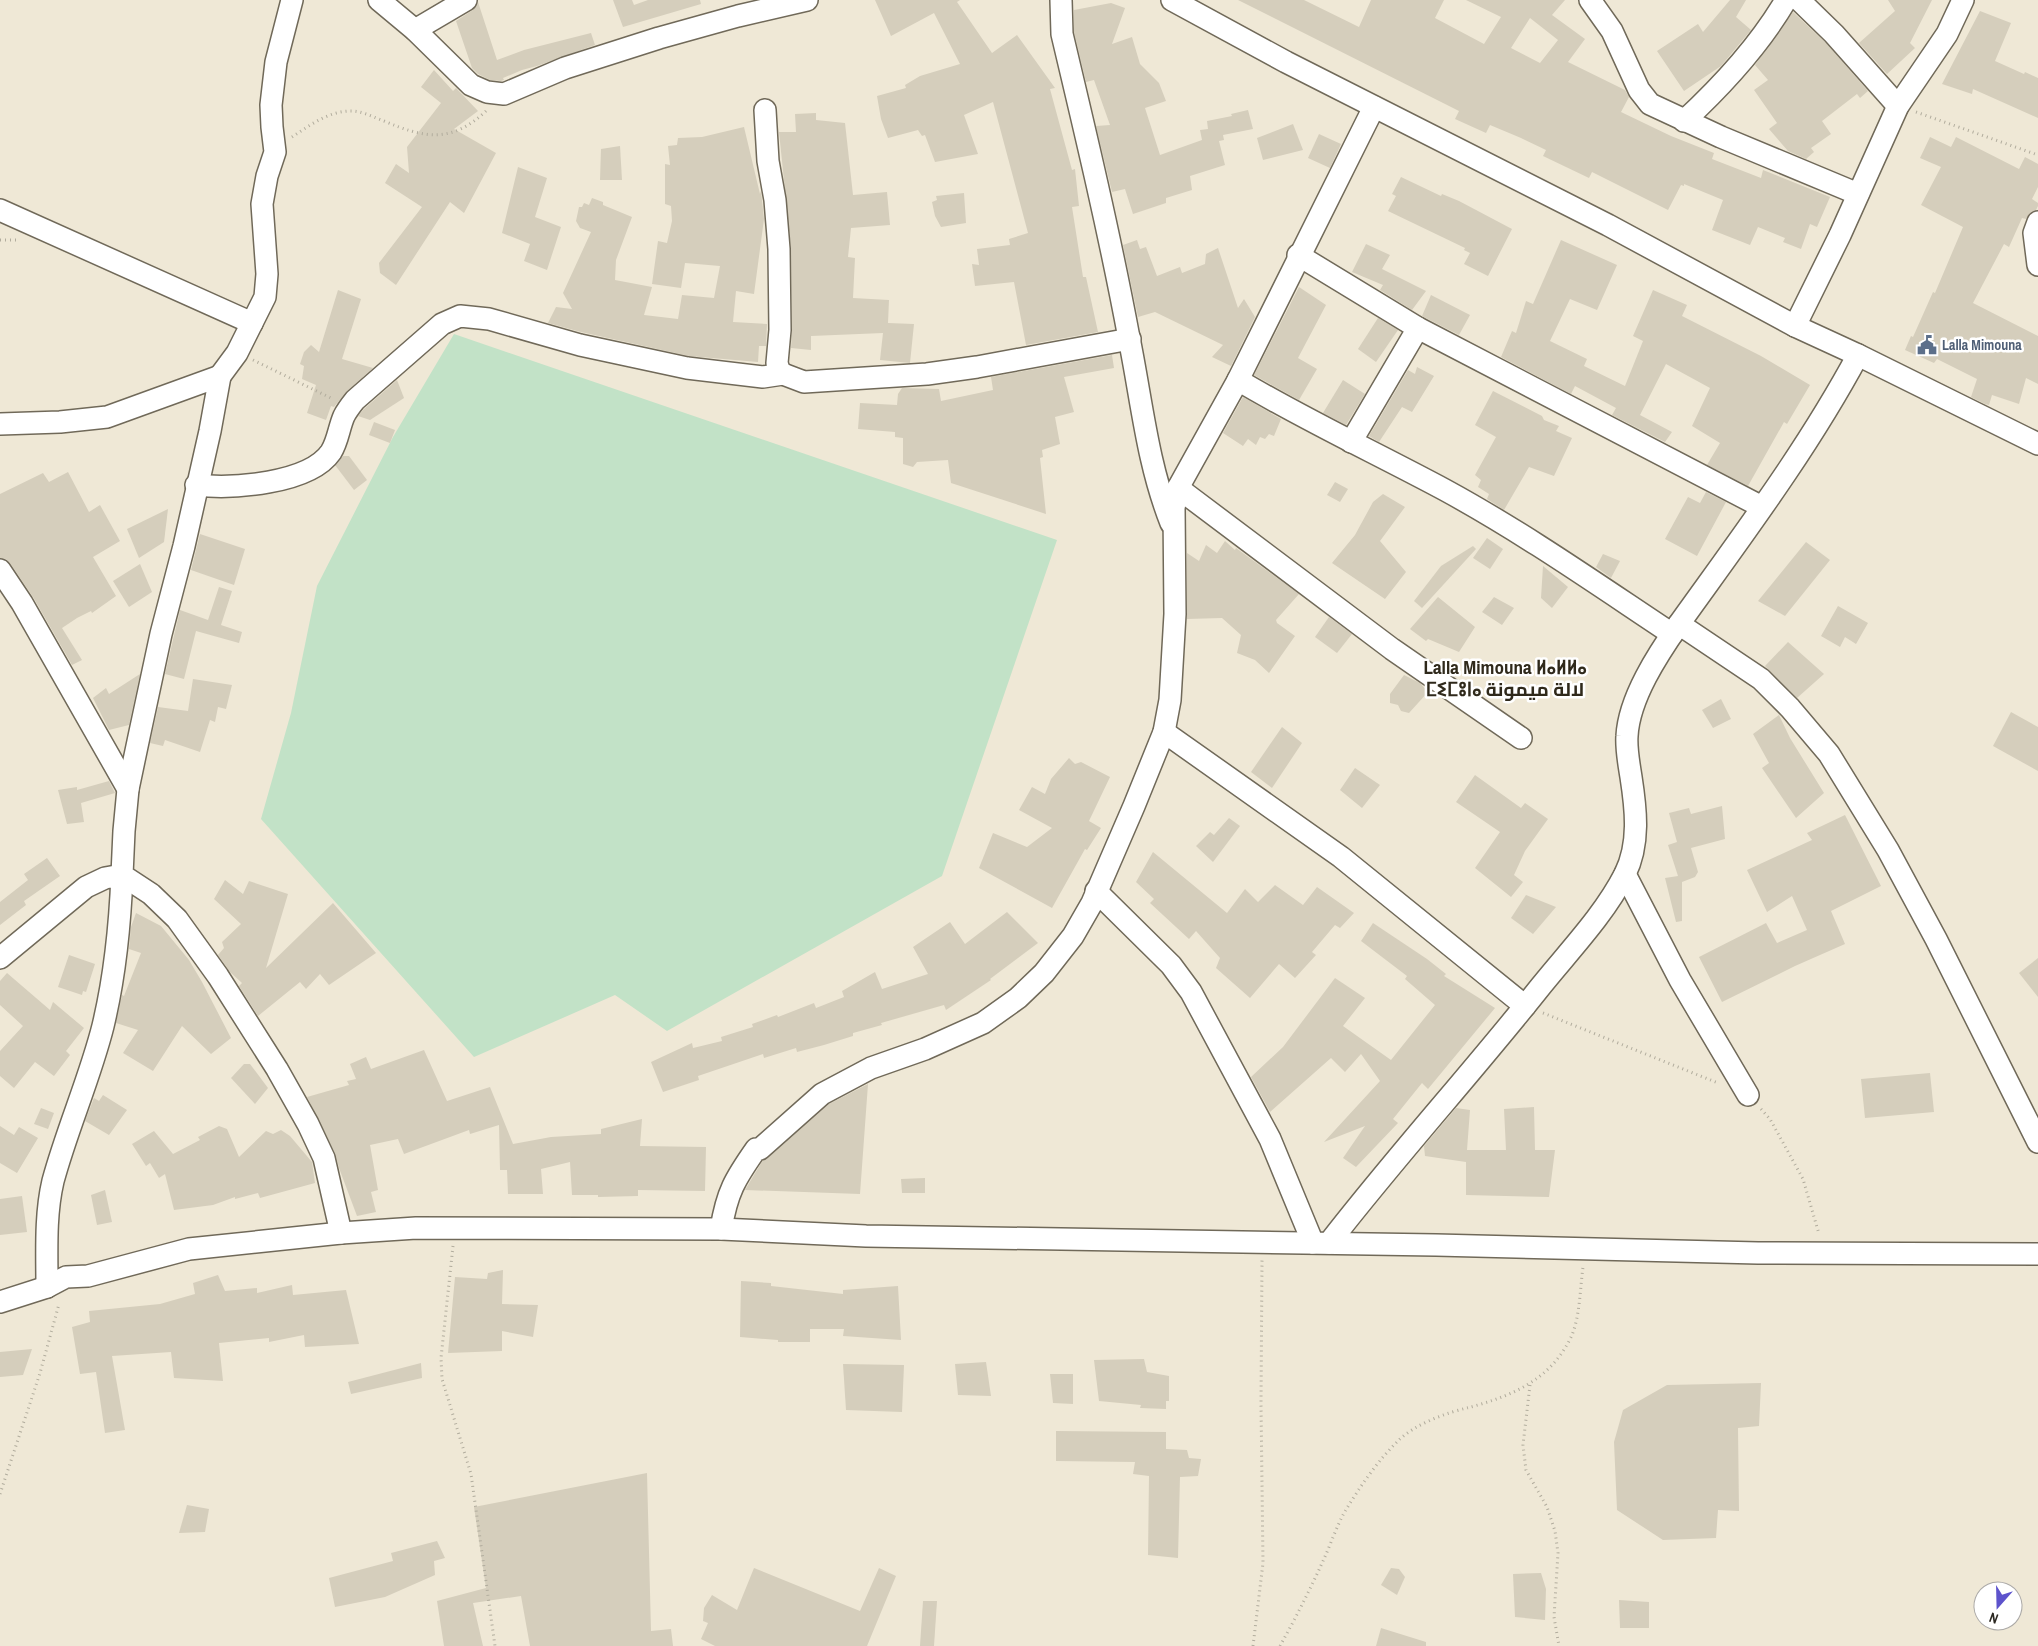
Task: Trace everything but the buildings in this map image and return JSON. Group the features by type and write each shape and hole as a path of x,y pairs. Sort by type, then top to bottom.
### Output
{"street":[{"path":"48,1287 46,1238 53,1183 102,1026 115,965 121,917 124,832 128,789 159,642 184,546 196,485 210,431 220,376 237,352 265,297 267,274 262,204 267,176 275,152 272,128 273,83 276,62 292,0"},
{"path":"379,0 416,30 471,85 487,92 504,94 566,68 659,38 807,0"},
{"path":"416,30 466,0"},
{"path":"1060,0 1062,34 1130,338 1144,429 1159,493 1174,530"},
{"path":"1172,0 1216,26 1608,225 1795,326 2038,444"},
{"path":"1590,0 1612,31 1638,90 1650,104 1684,121 1858,194"},
{"path":"1684,121 1710,98 1752,50 1774,21 1786,0"},
{"path":"1799,0 1834,34 1898,106"},
{"path":"1795,326 1898,106 1947,34 1963,0"},
{"path":"721,1229 726,1202 733,1186 756,1149 760,1149 822,1094 871,1068 925,1049 983,1023 1018,998 1044,973 1073,936 1096,891 1134,806 1164,732 1170,700 1174,614 1174,508 1178,488 1238,380 1298,255 1374,107"},
{"path":"765,110 768,161 775,200 779,249 780,330 777,363 779,370 783,374 804,382 928,374 977,367 1130,338"},
{"path":"0,210 252,324"},
{"path":"2038,222 2034,233 2038,265"},
{"path":"1298,255 1418,328 1762,508"},
{"path":"196,485 226,487 252,484 300,474 315,466 331,452 345,414 355,400 442,324 460,316 489,319 580,345 688,368 763,378 783,374"},
{"path":"1351,442 1418,328"},
{"path":"1321,1243 1370,1190 1525,1006 1599,915 1625,874 1633,852 1635,825 1627,736 1632,709 1643,684 1660,651 1806,444 1836,396 1858,355"},
{"path":"0,424 60,422 107,417 220,376"},
{"path":"1238,380 1272,401 1446,491 1760,679 1790,708 1829,754 1888,850 1936,939 2038,1142"},
{"path":"1178,488 1392,649 1521,738"},
{"path":"0,570 22,603 128,789"},
{"path":"1164,732 1341,857 1525,1006"},
{"path":"1625,874 1680,980 1748,1095"},
{"path":"0,958 86,887 106,878 122,875 150,894 177,919 218,976 277,1069 308,1124 324,1158 341,1233"},
{"path":"1096,891 1171,965 1191,992 1270,1139 1321,1243"},
{"path":"0,1302 48,1287 66,1277 88,1276 189,1249 341,1233 416,1228 721,1229 866,1236 1321,1243 1825,1254 2038,1254"}],"path":[{"path":"275,152 316,121 341,112 352,111 367,114 416,134 439,136 465,126 479,118 504,94"},
{"path":"1898,106 2038,155"},
{"path":"237,352 350,407"},
{"path":"1525,1006 1748,1095 1770,1119 1803,1179 1825,1254"},
{"path":"454,1228 441,1358 442,1379 471,1474 495,1646"},
{"path":"1253,1646 1263,1563 1260,1404 1262,1242"},
{"path":"1280,1646 1323,1562 1344,1513 1378,1464 1400,1439 1433,1419 1456,1410 1505,1397 1530,1384 1545,1373 1562,1352 1572,1334 1578,1308 1585,1249"},
{"path":"0,1494 40,1373 66,1277"},
{"path":"1530,1384 1523,1445 1526,1470 1547,1507 1556,1531 1558,1553 1554,1618 1559,1646"}],"green space":[{"path":"454,334 1057,540 942,876 667,1031 615,995 474,1057 261,819 291,713 317,586 393,437"}],"place":[{"name":"Lalla Mimouna","path":"1927,345"}],"district":[{"name":"Lalla Mimouna ⵍⴰⵍⵍⴰ ⵎⵉⵎⵓⵏⴰ لالة ميمونة","path":"1505,678"}]}
